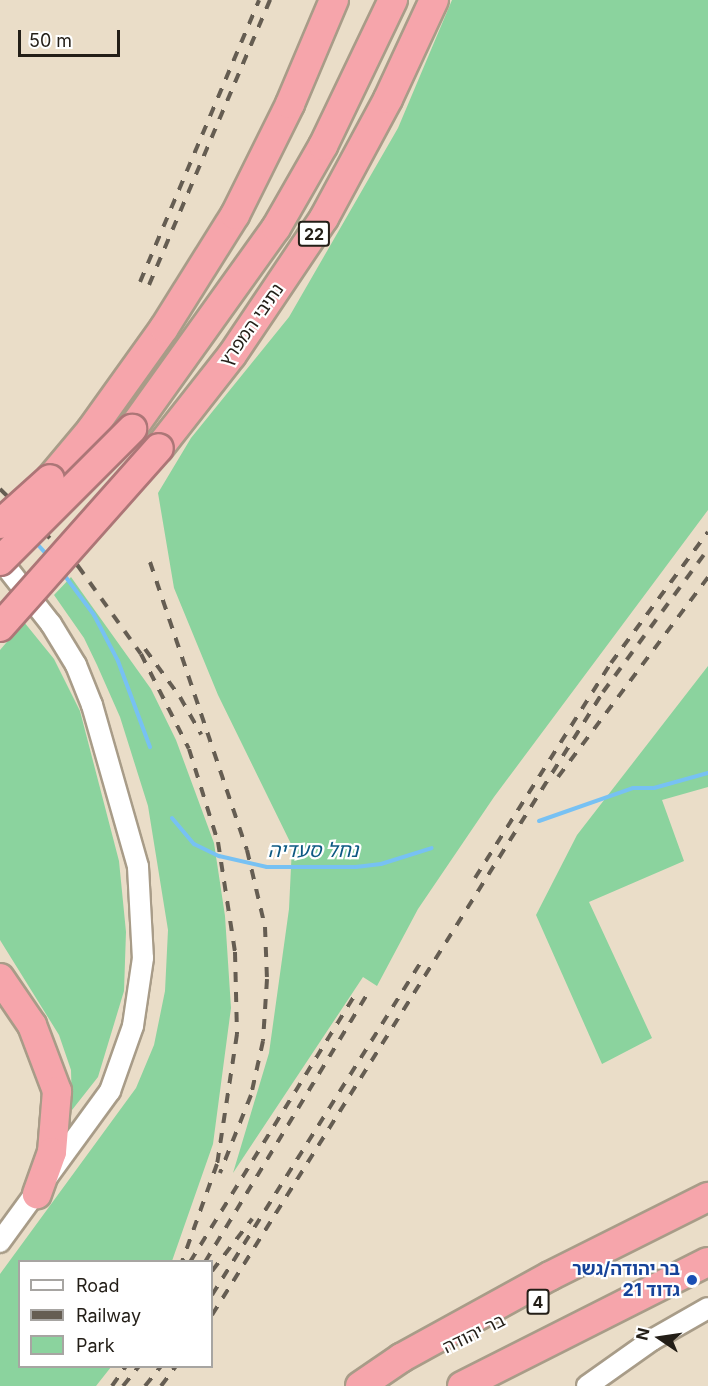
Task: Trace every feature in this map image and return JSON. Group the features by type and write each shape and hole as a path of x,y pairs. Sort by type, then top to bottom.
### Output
{"highway":[{"path":"0,524 50,479 91,429 164,328 235,215 290,104 334,0"},
{"name":"נתיבי המפרץ","path":"0,560 132,429 276,228 323,146 393,0"},
{"name":"נתיבי המפרץ","path":"0,598 159,448 232,355 324,218 393,89 434,0"},
{"path":"0,627 159,448"},
{"path":"0,978 32,1025 57,1091 52,1152 37,1194"},
{"path":"360,1386 400,1358 550,1276 708,1197"},
{"name":"בר יהודה","path":"369,1386 708,1217"},
{"name":"4","path":"462,1386 708,1262"}],"street":[{"path":"0,560 51,624 76,665 92,705 128,820 142,912 139,996 120,1070 94,1117 0,1242"},
{"path":"586,1386 652,1340 708,1308"}],"green space":[{"path":"452,0 708,0 708,510 494,797 418,909 377,986 363,977 233,1173 269,1053 289,909 292,846 218,695 174,588 158,493 191,438 289,317 398,128"},
{"path":"71,577 151,689 176,740 214,843 225,916 231,1008 213,1144 172,1260 18,1260 18,1368 110,1368 96,1386 0,1386 0,1274 136,1088 154,1045 165,991 168,930 148,806 120,717 97,665 84,638 54,595"},
{"path":"24,622 54,659 80,711 119,861 126,932 124,991 98,1077 72,1110 71,1070 59,1035 0,940 0,650"},
{"path":"708,666 708,787 662,800 684,861 589,902 652,1038 602,1064 536,915 577,835"}],"waterway":[{"name":"נחל סעדיה","path":"39,546 49,557"},
{"name":"נחל סעדיה","path":"62,572 94,615 118,661 150,747"},
{"name":"נחל סעדיה","path":"539,821 633,788 654,788 708,773"},
{"name":"נחל סעדיה","path":"172,818 194,844 219,856 267,867 356,867 381,864 432,848"}],"railway":[{"path":"140,282 259,0"},
{"path":"149,285 270,0"},
{"path":"0,489 78,566 141,654 189,749 218,842 235,952 237,1034 217,1164 183,1260"},
{"path":"475,878 611,663 708,532"},
{"path":"213,1313 603,692 708,549"},
{"path":"150,562 247,850 265,927 267,979 263,1041 251,1095 220,1173"},
{"path":"558,777 708,577"},
{"path":"145,649 180,697 201,734"},
{"path":"213,1293 423,959"},
{"path":"191,1260 357,992"},
{"path":"206,1260 368,993"},
{"path":"213,1270 252,1219"},
{"path":"112,1386 125,1368"},
{"path":"123,1386 137,1368"},
{"path":"145,1386 159,1368"},
{"path":"161,1386 174,1368"}],"place":[{"name":"בר יהודה/גשר גדוד 21","path":"692,1280"}]}
